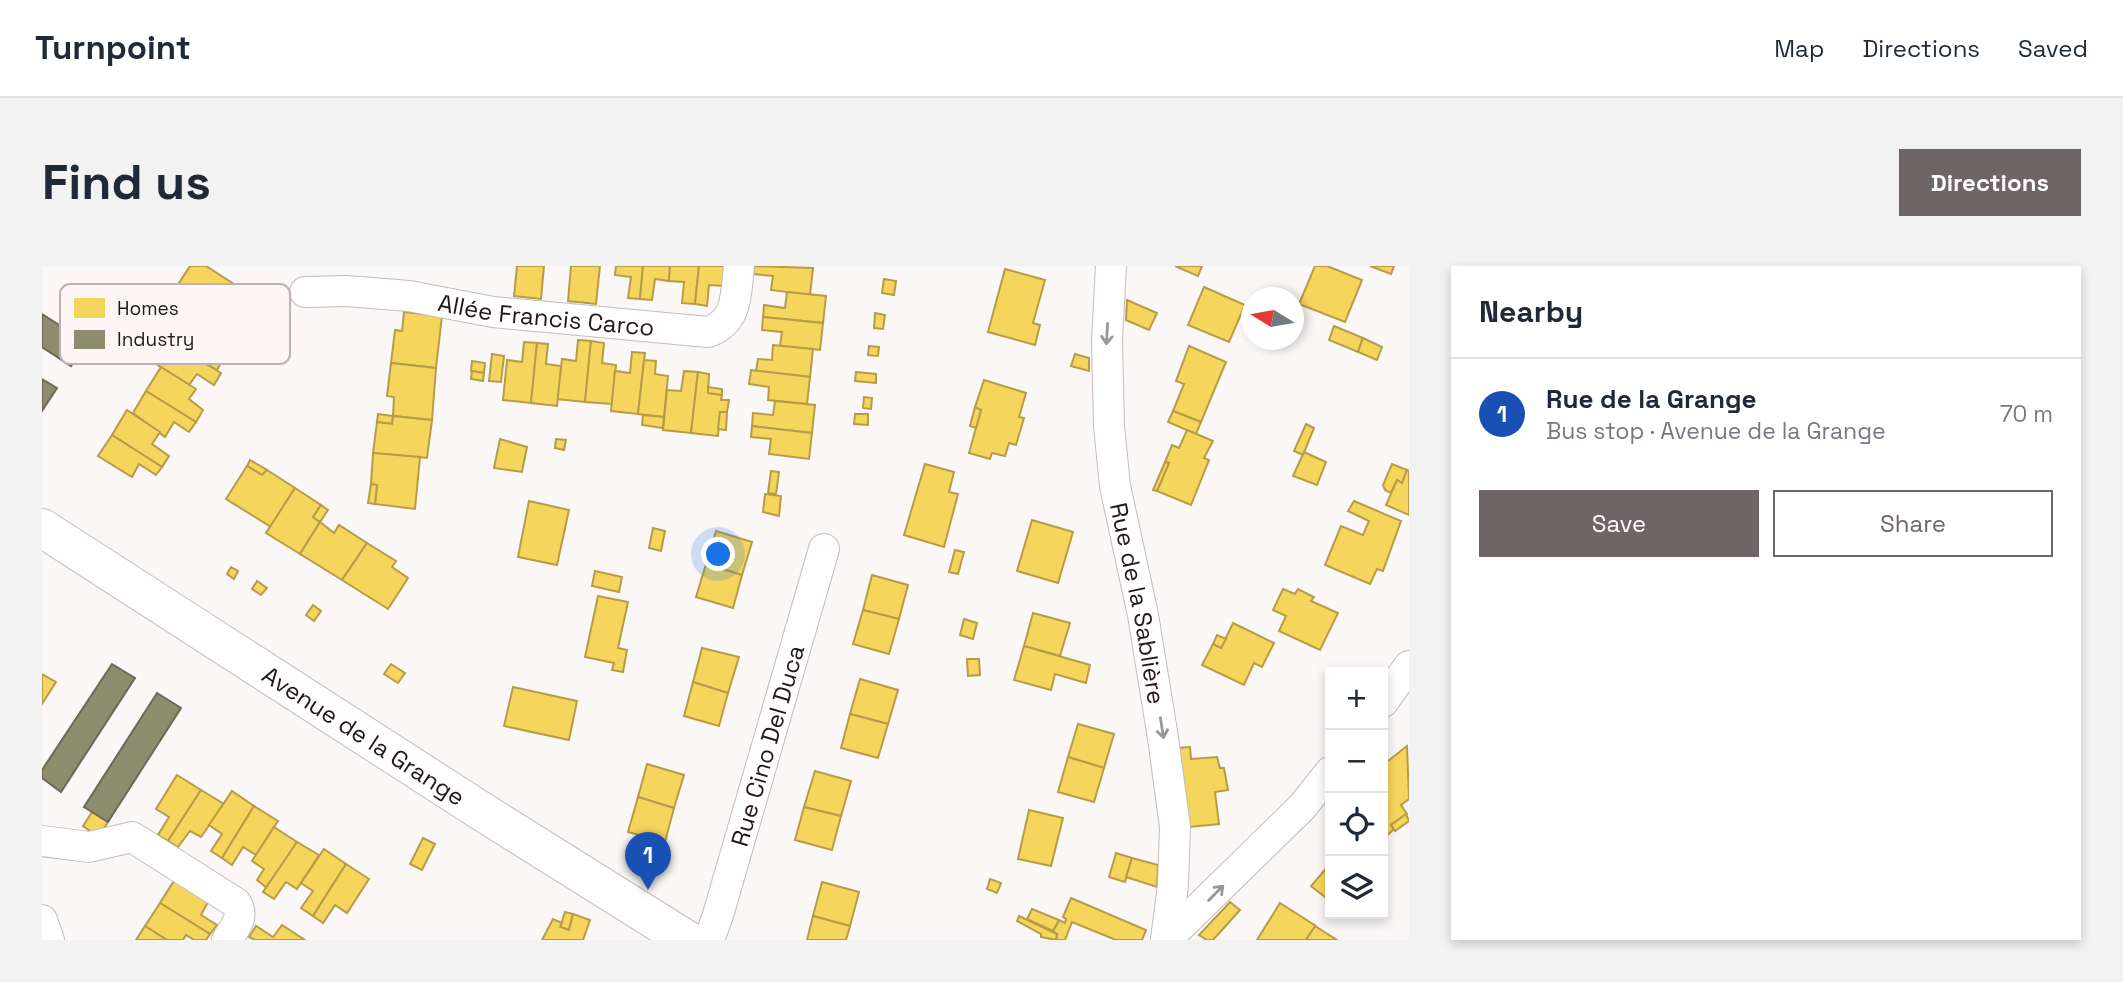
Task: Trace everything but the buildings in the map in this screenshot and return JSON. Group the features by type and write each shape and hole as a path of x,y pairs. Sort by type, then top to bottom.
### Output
{"street":[{"name":"Allée Francis Carco","path":"305,292 346,291 409,296 493,312 708,332 720,328 728,320 735,303 739,266"},
{"name":"Rue de la Sablière","path":"1111,266 1107,341 1109,426 1115,486 1143,615 1175,827 1173,884 1166,940"},
{"name":"Avenue de la Grange","path":"42,528 478,809 687,940"},
{"name":"Rue Cino Del Duca","path":"709,940 824,549"},
{"path":"1388,695 1409,666"},
{"path":"1166,940 1301,807 1325,778"},
{"path":"42,841 89,847 132,837 236,902 240,909 240,919 227,940"},
{"path":"42,920 49,940"}],"place":[{"name":"Rue de la Grange","path":"648,890"}]}
